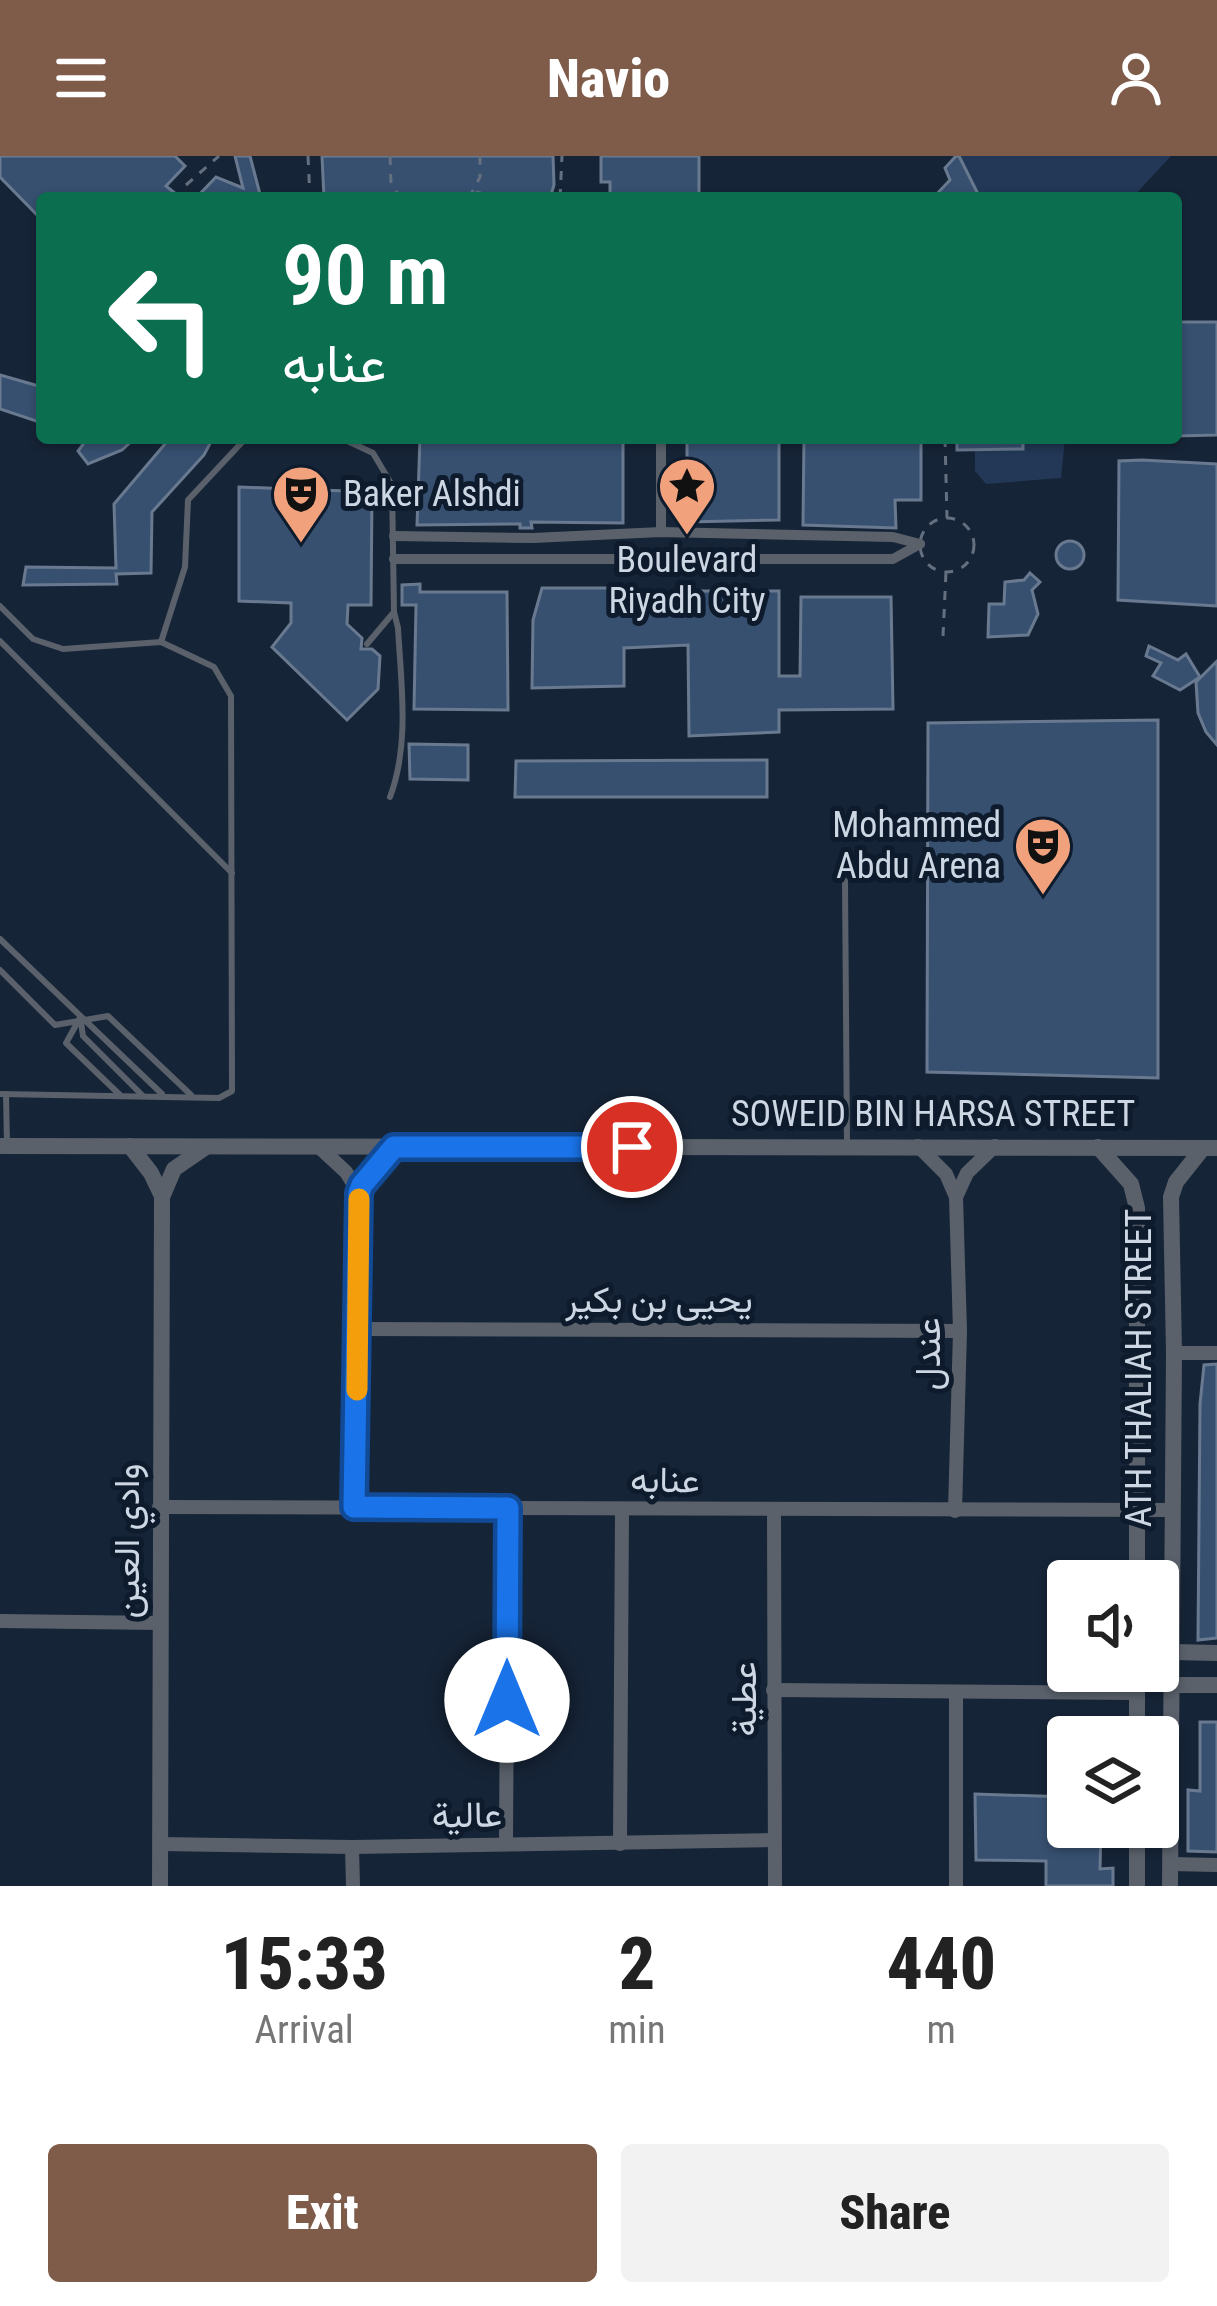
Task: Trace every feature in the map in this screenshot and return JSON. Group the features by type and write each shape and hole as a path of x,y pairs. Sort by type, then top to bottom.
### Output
{"street":[{"path":"661,444 661,532"},
{"path":"394,536 524,538 661,532 893,537 920,544"},
{"path":"628,533 628,558"},
{"path":"692,560 693,533"},
{"path":"801,536 802,558"},
{"path":"524,538 524,558"},
{"path":"394,559 893,559 920,544"},
{"path":"130,1146 163,1197"},
{"path":"918,1146 946,1174 956,1197"},
{"path":"956,1197 967,1173 995,1146"},
{"path":"163,1197 174,1169 206,1147"},
{"path":"319,1147 346,1172 359,1193"},
{"path":"354,1507 359,1193 394,1147"},
{"name":"ATH THALIAH STREET","path":"1098,1147 1131,1184 1137,1208 1137,1560"},
{"name":"SOWEID BIN HARSA STREET","path":"2,1148 1210,1148"},
{"name":"ATH THALIAH STREET","path":"1172,1560 1171,1197 1176,1183 1210,1148"},
{"name":"وادي العين","path":"160,1886 163,1197"},
{"name":"عندل","path":"956,1197 960,1331 956,1511"},
{"name":"يحيى بن بكير","path":"358,1329 960,1331"},
{"path":"1174,1353 1217,1353"},
{"name":"عنابه","path":"159,1507 1171,1510"},
{"path":"506,1844 508,1508"},
{"path":"620,1844 622,1510"},
{"name":"عطية","path":"774,1511 775,1886"},
{"path":"0,1621 160,1623"},
{"path":"1179,1652 1217,1653"},
{"path":"1179,1684 1217,1685"},
{"path":"773,1690 1137,1693 1137,1716"},
{"path":"956,1692 956,1886"},
{"name":"ATH THALIAH STREET","path":"1171,1886 1173,1692"},
{"name":"عالية","path":"160,1844 352,1847 775,1840"},
{"path":"352,1847 353,1886"},
{"path":"1137,1848 1137,1886"},
{"path":"1171,1864 1217,1865"}],"lane":[{"path":"161,642 185,567 188,500 240,444"},
{"path":"354,444 373,453 388,473 394,502 401,740 390,797"},
{"path":"0,606 33,639 63,650 161,642 214,667 231,696 232,873 232,1091 219,1098 3,1094 2,1148"},
{"path":"367,644 394,612"},
{"path":"0,641 232,873"},
{"path":"844,881 847,1146"},
{"path":"0,939 164,1097"},
{"path":"0,970 55,1024 108,1016 194,1097"},
{"path":"80,1018 66,1043 121,1096"},
{"path":"80,1018 83,1036 142,1096"}],"path":[{"path":"308,156 310,192"},
{"path":"390,156 391,182 397,192"},
{"path":"478,192 474,191 480,177 479,156"},
{"path":"560,192 562,156"},
{"path":"186,185 216,158"},
{"path":"945,444 947,518"},
{"path":"947,518 969,530 974,546 968,562 946,572 925,560 920,544 932,523 947,518"},
{"path":"943,636 946,572"}],"shaded area":[{"path":"959,156 1171,156 1138,192 977,192"},
{"path":"975,444 1064,444 1061,478 986,484 975,471"}],"building":[{"path":"0,156 175,156 185,166 166,186 174,192 36,192 36,214 0,177"},
{"path":"235,156 250,156 259,192 202,192 216,177 243,188"},
{"path":"322,156 553,156 552,192 324,192"},
{"path":"601,156 699,156 699,192 610,192 610,182 601,182"},
{"path":"959,156 977,192 939,192 950,180 945,168"},
{"path":"1182,322 1217,322 1217,435 1182,436"},
{"path":"0,375 36,385 36,421 0,409"},
{"path":"83,444 128,444 88,464 78,451"},
{"path":"165,444 210,444 152,512 151,573 116,574 117,584 23,585 26,567 116,568 114,504"},
{"path":"420,444 623,444 623,523 531,522 532,528 520,528 520,524 417,525"},
{"path":"687,444 779,444 779,520 687,522"},
{"path":"804,444 921,444 921,500 895,500 896,528 803,525"},
{"path":"957,444 1023,444 1023,449 957,450"},
{"path":"1119,461 1217,464 1217,606 1118,600"},
{"path":"239,487 372,492 371,605 348,605 347,624 362,638 361,649 372,649 380,656 378,689 347,720 272,647 291,623 291,603 239,601"},
{"path":"1070,541 1080,545 1084,555 1080,565 1070,569 1060,565 1056,555 1060,545"},
{"path":"1030,573 1040,582 1032,590 1038,614 1028,635 988,637 989,604 1004,604 1005,582 1024,580"},
{"path":"420,584 420,592 507,592 508,710 414,709 416,605 402,605 402,585"},
{"path":"542,588 623,588 623,600 688,598 688,591 779,591 779,676 800,676 801,597 891,597 893,709 779,710 779,732 689,736 688,645 624,648 624,686 532,688 533,620"},
{"path":"1149,646 1178,660 1186,654 1200,677 1180,690 1153,676 1161,663 1146,656"},
{"path":"1217,661 1217,745 1198,713 1196,682"},
{"name":"Mohammed Abdu Arena","path":"1158,720 1158,1078 927,1072 928,723"},
{"path":"409,744 468,745 468,780 410,779"},
{"path":"767,760 767,797 515,797 516,761"},
{"path":"1217,1364 1217,1638 1198,1640 1200,1404 1204,1365"},
{"path":"1200,1722 1217,1722 1217,1852 1188,1851 1188,1790 1200,1791"},
{"path":"975,1794 1047,1796 1047,1848 1100,1848 1100,1869 1113,1868 1113,1886 1046,1886 1046,1861 976,1860"}],"slow traffic":[{"path":"357,1390 359,1199"}],"place":[{"name":"Boulevard Riyadh City","path":"687,537"},
{"name":"Baker Alshdi","path":"301,545"},
{"name":"Mohammed Abdu Arena","path":"1043,897"}],"route":[{"path":"507,1700 508,1508 354,1507 359,1193 394,1147 632,1147"}]}
